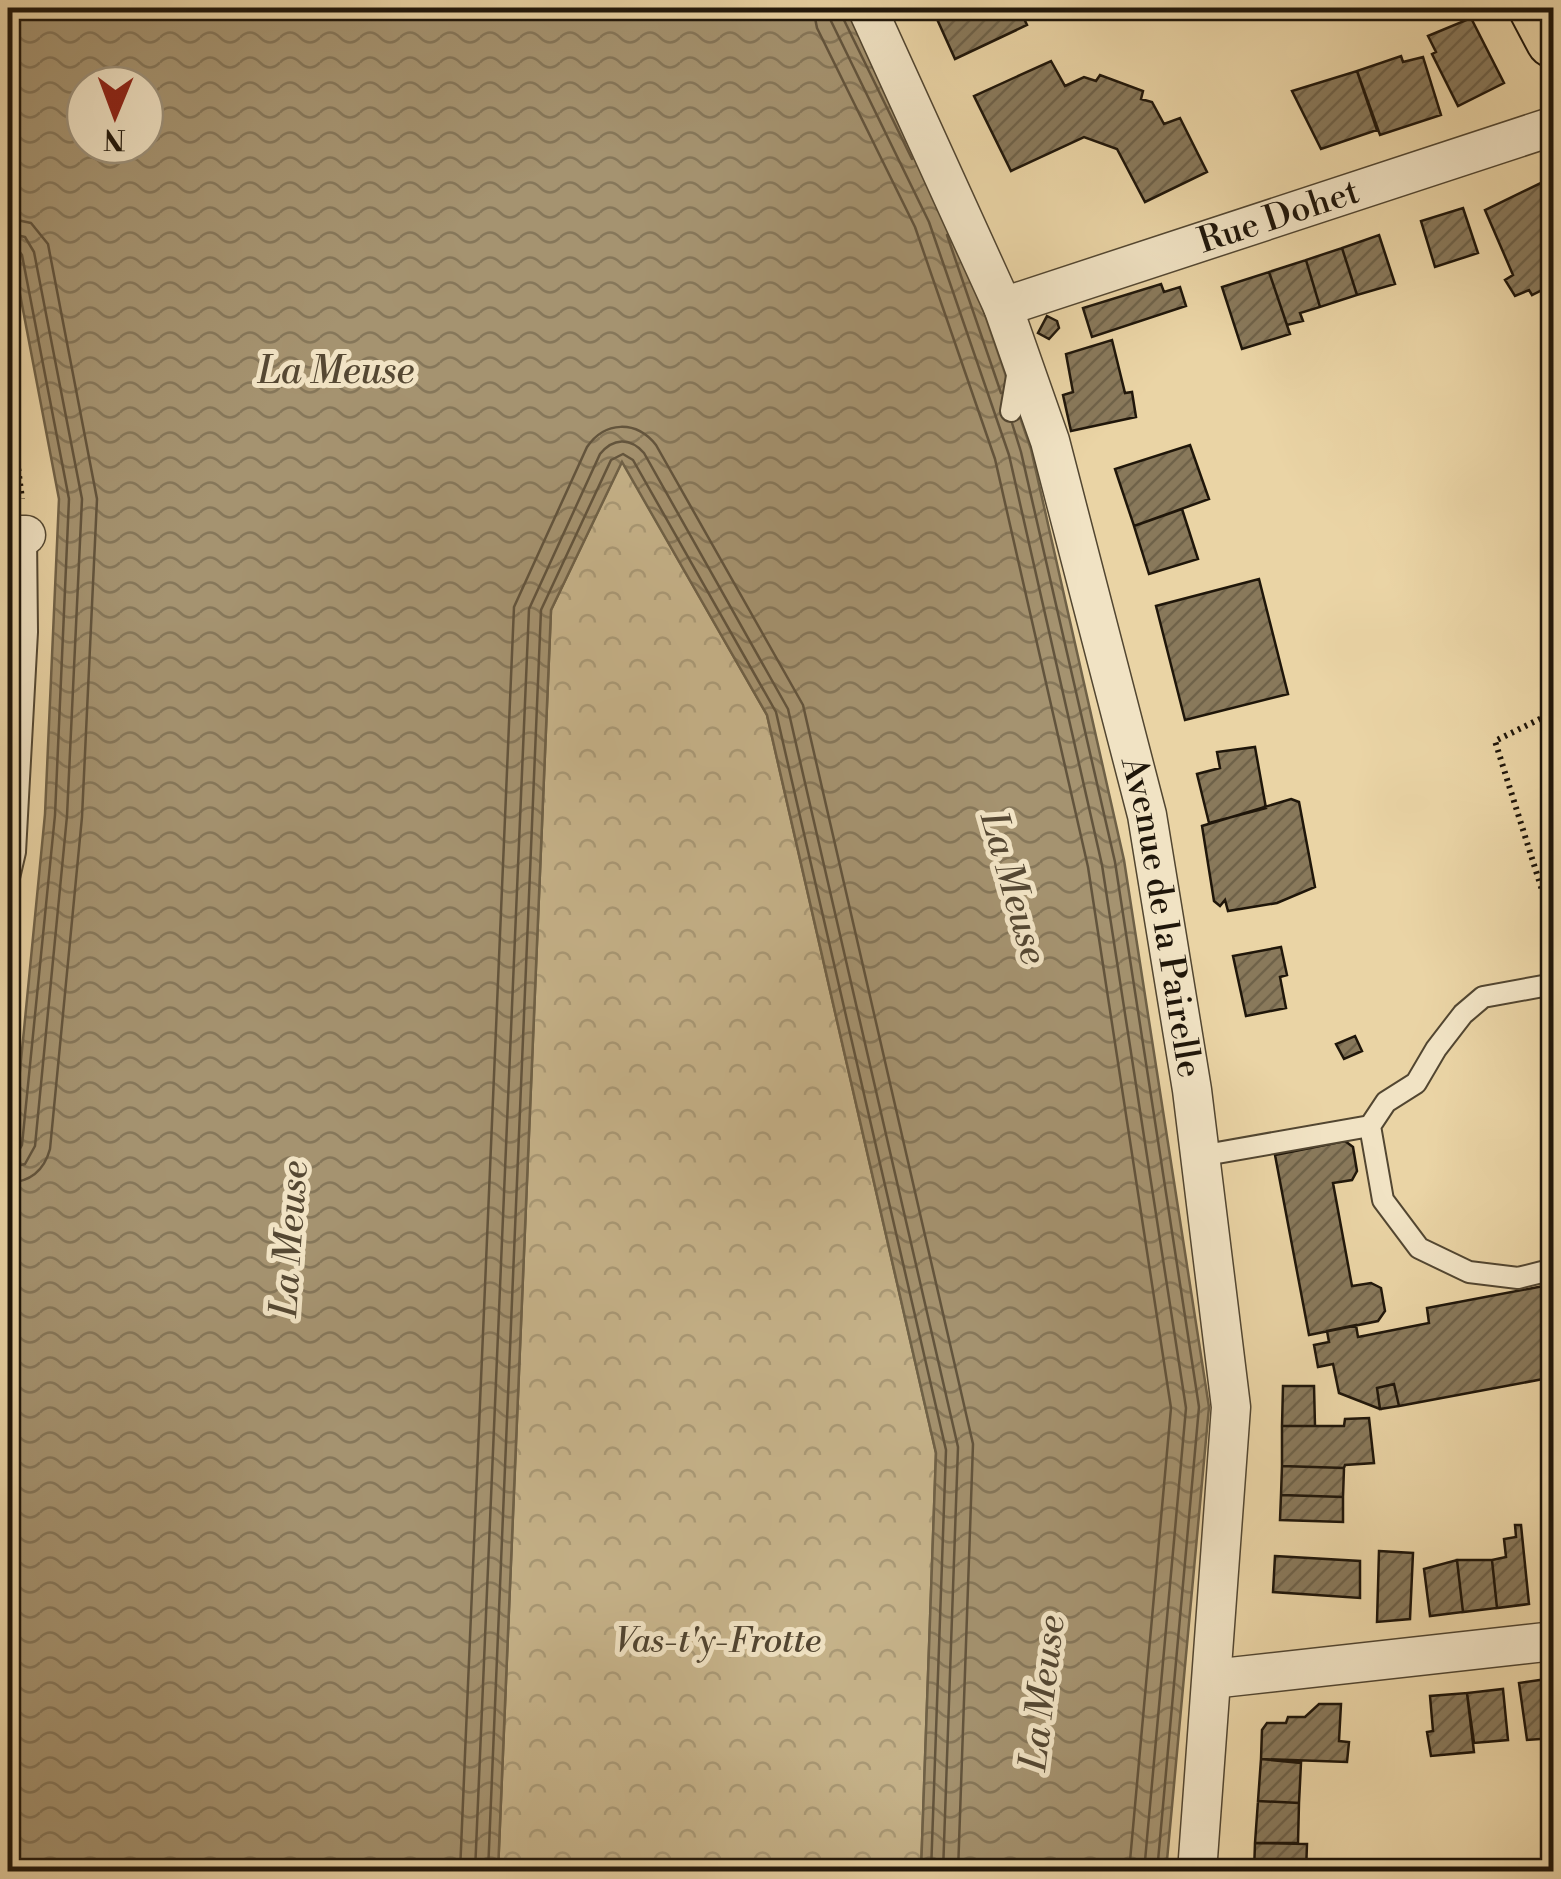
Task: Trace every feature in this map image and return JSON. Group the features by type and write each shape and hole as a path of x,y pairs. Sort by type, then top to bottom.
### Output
{"main road":[{"path":"1537,8 1554,40"}],"street":[{"name":"Avenue de la Pairelle","path":"867,8 1003,308 1050,441 1147,815 1200,1156 1232,1407 1197,1872"},
{"name":"Rue Dohet","path":"1003,308 1554,126"},
{"path":"1212,1678 1554,1641"}],"lane":[{"path":"1011,411 1020,358"},
{"path":"8,882 15,852 27,632 17,535"},
{"path":"1554,984 1484,996 1454,1026 1416,1083 1386,1102 1370,1126 1383,1200 1420,1248 1469,1272 1518,1278 1554,1269"},
{"path":"1200,1156 1370,1126"}],"path":[{"path":"8,388 17,535"},
{"path":"1554,712 1494,741 1554,928"}],"green space":[{"name":"Vas-t'y-Frotte","path":"622,461 767,715 936,1453 921,1871 498,1872 551,610"}],"water":[{"name":"La Meuse","path":"8,8 849,8 950,213 1031,449 1124,860 1209,1407 1166,1871 921,1871 936,1453 767,715 622,462 551,610 498,1871 8,1872 8,1194 45,814 59,499 8,231"}],"building":[{"path":"932,8 1019,8 1027,25 955,59"},
{"path":"1471,18 1504,83 1458,106 1432,54 1436,52 1428,36"},
{"path":"1401,56 1403,62 1423,57 1441,115 1380,135 1357,71"},
{"path":"1051,61 1065,86 1084,77 1096,81 1100,75 1143,91 1141,99 1152,102 1164,124 1180,118 1207,172 1145,202 1117,149 1084,137 1011,171 974,96"},
{"path":"1357,71 1377,130 1321,149 1292,91"},
{"path":"1541,183 1554,207 1554,284 1532,295 1529,290 1515,296 1505,280 1513,275 1485,210"},
{"path":"1463,208 1478,253 1435,267 1421,221"},
{"path":"1379,235 1395,284 1357,295 1342,248"},
{"path":"1342,248 1357,295 1320,307 1306,260"},
{"path":"1306,260 1320,307 1300,313 1303,321 1287,325 1269,272"},
{"path":"1269,272 1290,334 1242,349 1222,287"},
{"path":"1161,284 1164,292 1180,287 1186,306 1092,337 1083,308"},
{"path":"1047,316 1057,321 1059,328 1049,339 1038,333"},
{"path":"1112,340 1125,393 1132,392 1136,417 1071,431 1063,395 1073,392 1066,354"},
{"path":"1190,445 1209,499 1134,526 1115,469"},
{"path":"1182,509 1198,559 1149,574 1134,526"},
{"path":"1259,579 1288,694 1185,720 1156,606"},
{"path":"1255,747 1266,808 1209,823 1197,774 1220,768 1217,752"},
{"path":"1291,799 1299,802 1315,887 1277,903 1228,911 1225,900 1220,906 1214,901 1202,826"},
{"path":"1281,947 1287,975 1280,977 1286,1008 1246,1016 1233,956"},
{"path":"1355,1036 1362,1051 1344,1059 1336,1044"},
{"path":"1345,1141 1353,1147 1357,1171 1352,1180 1333,1183 1352,1286 1371,1283 1381,1288 1385,1311 1378,1321 1309,1335 1275,1155"},
{"path":"1554,1284 1554,1377 1399,1406 1394,1384 1377,1388 1380,1409 1339,1393 1333,1364 1318,1367 1314,1345 1329,1342 1327,1331 1356,1325 1358,1337 1429,1323 1427,1308"},
{"path":"1394,1384 1399,1406 1380,1409 1377,1388"},
{"path":"1283,1386 1314,1386 1315,1426 1282,1426"},
{"path":"1369,1418 1374,1463 1344,1468 1282,1466 1282,1426 1344,1426 1345,1419"},
{"path":"1282,1466 1344,1468 1343,1497 1281,1495"},
{"path":"1281,1495 1343,1497 1343,1522 1280,1520"},
{"path":"1515,1525 1521,1525 1529,1604 1497,1608 1492,1560 1506,1557 1504,1539 1516,1537"},
{"path":"1379,1551 1413,1553 1410,1619 1377,1622"},
{"path":"1275,1556 1360,1561 1360,1598 1273,1592"},
{"path":"1457,1560 1492,1560 1497,1608 1463,1612"},
{"path":"1457,1560 1463,1612 1430,1616 1424,1569"},
{"path":"1554,1678 1554,1738 1527,1740 1519,1683"},
{"path":"1503,1689 1508,1740 1474,1743 1467,1693"},
{"path":"1467,1693 1474,1752 1431,1756 1427,1732 1433,1731 1430,1696"},
{"path":"1319,1704 1341,1704 1339,1741 1349,1742 1347,1762 1261,1759 1262,1730 1267,1723 1305,1717"},
{"path":"1261,1759 1301,1763 1299,1803 1258,1801"},
{"path":"1258,1801 1299,1803 1298,1843 1255,1843"},
{"path":"1255,1843 1307,1844 1306,1872 1254,1872"}]}
